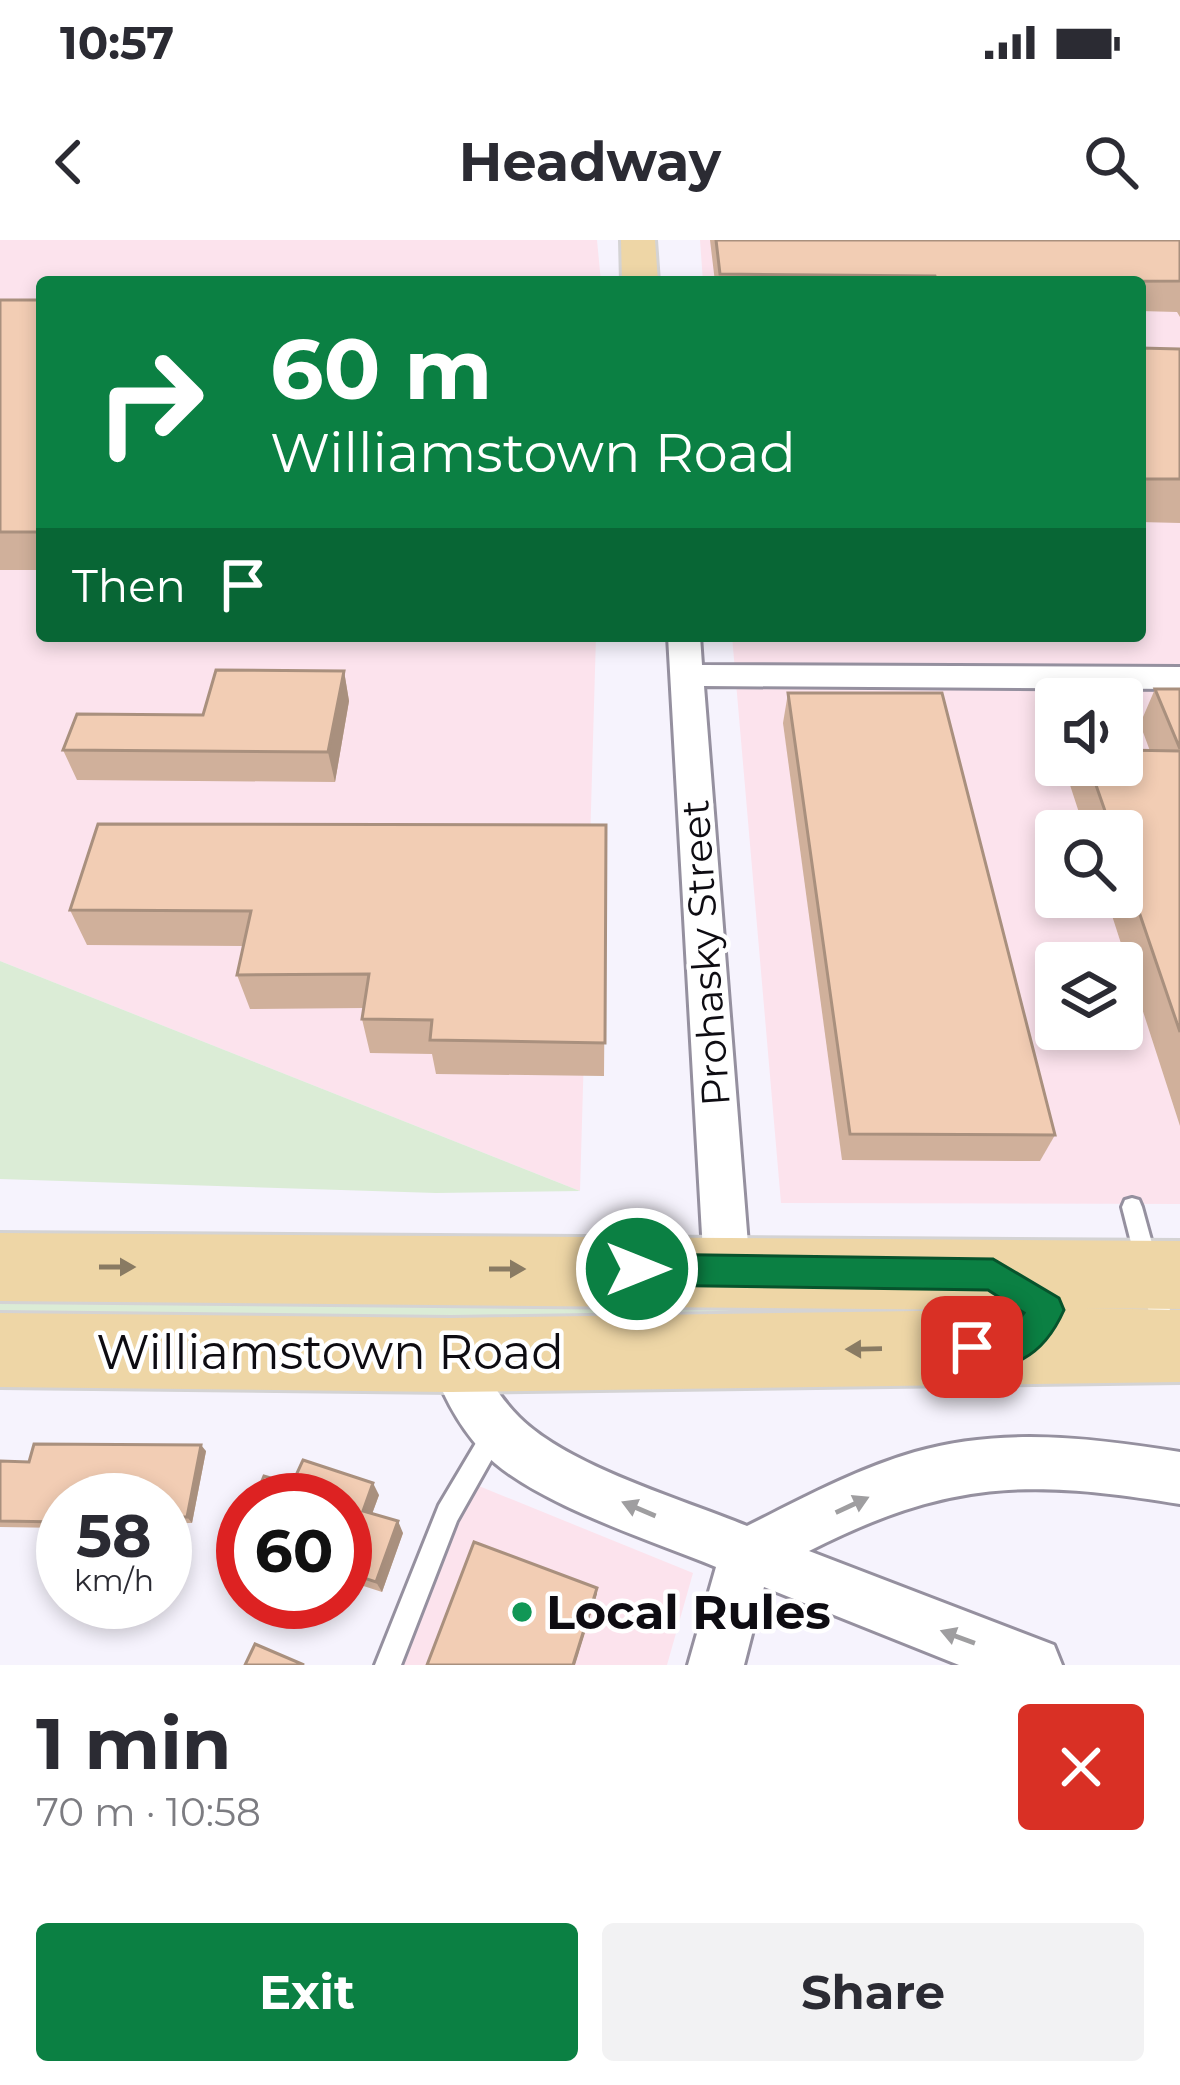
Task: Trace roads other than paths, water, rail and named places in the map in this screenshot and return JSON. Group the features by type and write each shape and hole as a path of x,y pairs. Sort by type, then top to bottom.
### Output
{"main road":[{"path":"638,240 640,276"},
{"name":"Williamstown Road","path":"0,1267 728,1270 1020,1310"},
{"name":"Williamstown Road","path":"0,1350 451,1355 1020,1310 1170,1303"}],"street":[{"path":"685,655 1180,678"},
{"name":"Prohasky Street","path":"685,655 728,1270"},
{"path":"451,1355 469,1394 497,1430 532,1459 572,1481 1027,1664"},
{"path":"746,1554 913,1478 964,1467 1058,1462 1180,1478"},
{"path":"716,1665 746,1554"}],"lane":[{"path":"1132,1207 1170,1303"},
{"path":"388,1665 448,1514 497,1430"}],"place":[{"name":"Local Rules","path":"522,1612"}]}
